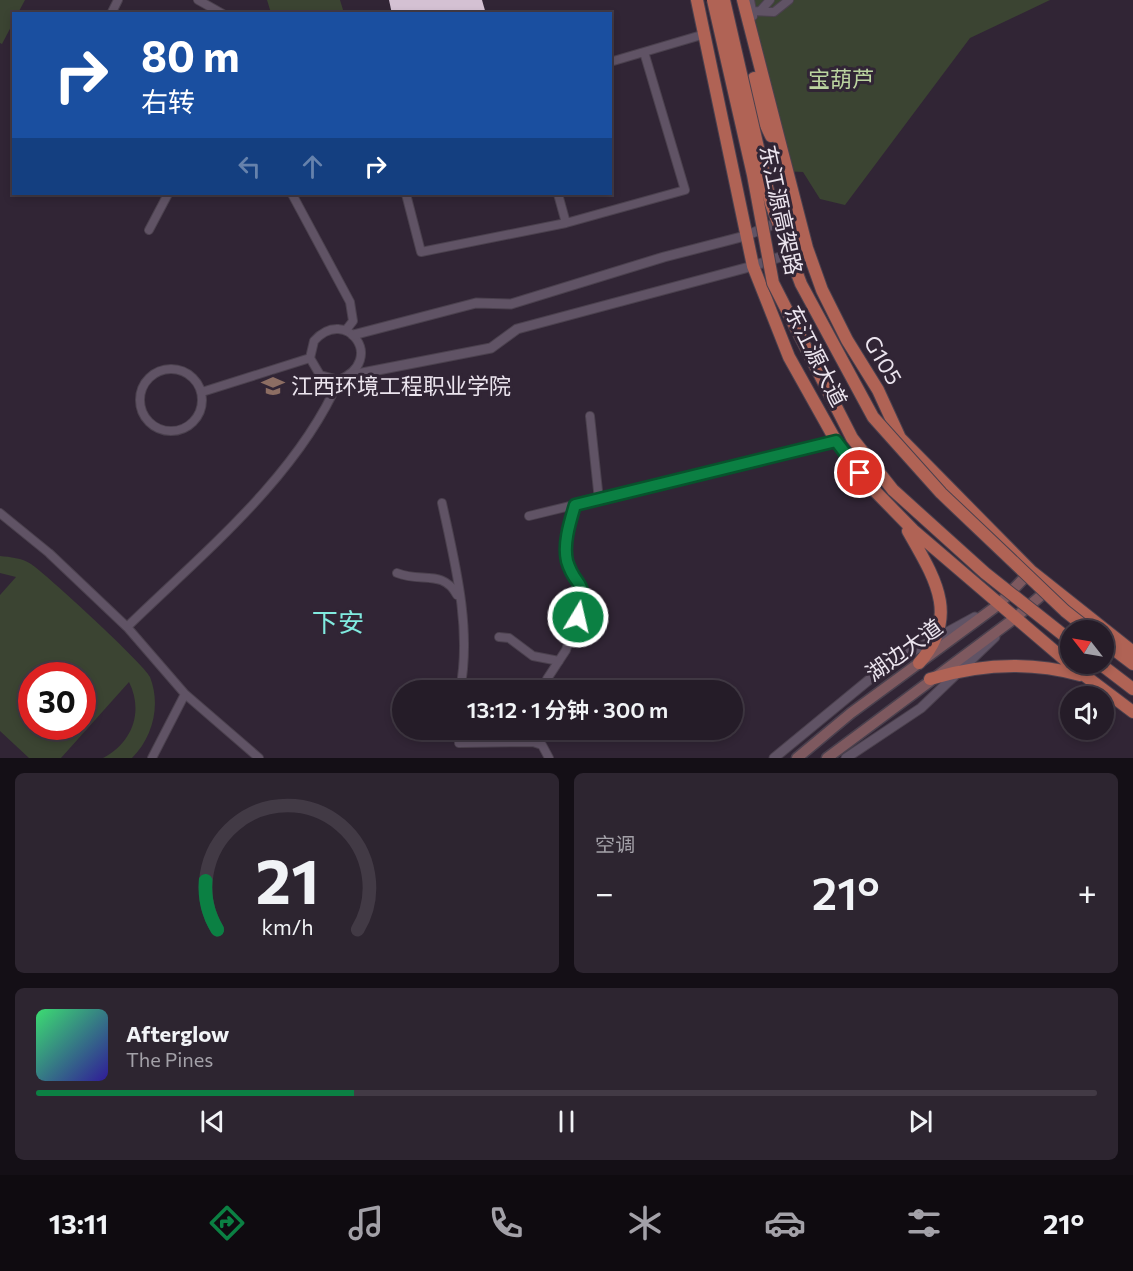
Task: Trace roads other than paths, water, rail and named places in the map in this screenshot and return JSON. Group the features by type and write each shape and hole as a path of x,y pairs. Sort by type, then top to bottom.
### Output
{"highway":[{"name":"东江源大道","path":"697,0 753,266 789,357 836,441 873,489 901,520 998,605 1133,712"},
{"path":"704,0 731,122 738,202"},
{"name":"东江源高架路","path":"712,0 753,175 772,283 852,438 893,490 986,573 1060,632"},
{"name":"东江源高架路","path":"724,0 771,204 801,284 873,417 941,493 1076,620"},
{"path":"736,0 764,121 782,159"},
{"name":"G105","path":"743,0 796,215 822,290 847,340 878,390 900,438 1031,571 1133,652"},
{"path":"901,520 929,568 939,592 941,621 935,639 919,663"},
{"path":"1114,650 1133,664"},
{"path":"930,679 960,671 1017,666 1052,669 1086,677"},
{"path":"1113,674 1133,690"}],"main road":[{"name":"湖边大道","path":"797,758 850,713 998,605 1031,571"},
{"name":"湖边大道","path":"827,758 930,679 1015,618 1051,587"}],"street":[{"path":"198,0 219,12"},
{"path":"750,0 781,139"},
{"path":"761,10 770,0"},
{"path":"751,11 774,12 789,0"},
{"path":"612,61 705,34"},
{"path":"406,195 422,252 566,223 685,190 644,52"},
{"path":"148,230 167,195"},
{"path":"293,195 350,302 353,321 350,332"},
{"path":"558,195 566,223"},
{"path":"796,215 745,236 664,257 511,304 476,303 350,332 337,328 320,334 314,341 310,358 320,375 339,380 352,375 490,348 517,329 753,266 807,248"},
{"path":"350,332 361,347 361,362 352,375"},
{"path":"202,393 310,358"},
{"path":"172,369 183,371 197,382 202,393 201,410 196,420 176,432 154,427 146,419 141,409 140,397 143,386 160,371 172,369"},
{"path":"127,627 258,499 325,413 339,380"},
{"path":"590,416 599,500"},
{"path":"529,516 836,441"},
{"path":"442,503 456,567 460,599 464,651 461,680"},
{"path":"547,680 570,639 584,597 583,588 567,559 569,528 575,505"},
{"path":"0,513 49,553 127,627 185,694 259,758"},
{"path":"397,573 419,579 434,576 443,579 452,584 460,599"},
{"path":"774,758 887,665 998,605"},
{"path":"846,758 921,708 1015,618"},
{"path":"499,637 509,638 533,656 559,661"},
{"path":"152,758 185,694"},
{"path":"459,740 459,743 533,742 542,745 549,758"}],"place":[{"name":"江西环境工程职业学院","path":"273,386"}],"district":[{"name":"下安","path":"338,623"}],"park label":[{"name":"宝葫芦","path":"841,79"}]}
